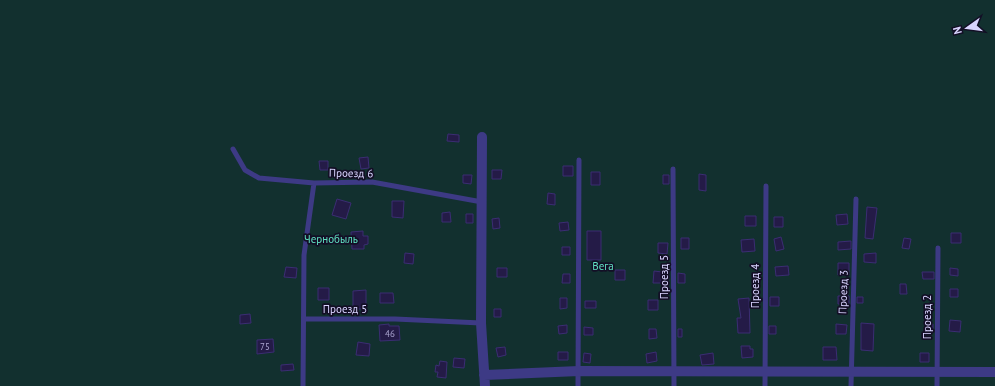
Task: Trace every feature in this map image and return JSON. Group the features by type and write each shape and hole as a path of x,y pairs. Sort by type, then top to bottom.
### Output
{"street":[{"path":"482,137 481,323 485,386"},
{"path":"484,375 578,371 995,372"}],"lane":[{"name":"Проезд 6","path":"233,149 245,170 259,178 314,183 372,182 482,202"},
{"path":"578,386 579,160"},
{"name":"Проезд 5","path":"673,169 674,386"},
{"path":"302,386 304,255 314,183"},
{"name":"Проезд 4","path":"765,386 766,186"},
{"name":"Проезд 3","path":"851,386 856,199"},
{"name":"Проезд 2","path":"937,386 938,248"},
{"name":"Проезд 5","path":"304,319 395,319 481,323"}],"green space":[{"path":"0,0 995,0 995,386 0,386"}],"building":[{"path":"448,134 459,135 459,142 447,141"},
{"path":"368,157 369,168 361,169 359,158"},
{"path":"319,161 328,161 328,170 320,170"},
{"path":"563,166 573,166 573,176 563,176"},
{"path":"492,170 502,170 501,179 492,179"},
{"path":"591,172 600,172 600,185 591,185"},
{"path":"699,174 706,175 706,191 699,190"},
{"path":"463,175 472,175 471,184 463,183"},
{"path":"663,175 669,175 669,184 663,184"},
{"path":"548,193 555,194 555,205 547,204"},
{"path":"337,199 351,203 346,219 332,215"},
{"path":"392,201 404,201 403,218 392,217"},
{"path":"867,207 877,208 873,239 865,238"},
{"path":"450,212 451,222 442,222 442,213"},
{"path":"466,214 473,214 473,223 466,223"},
{"path":"847,214 848,224 837,225 836,215"},
{"path":"745,216 756,216 756,226 745,226"},
{"path":"774,217 783,217 783,227 774,227"},
{"path":"499,218 500,228 493,229 492,219"},
{"path":"568,222 569,230 560,231 559,223"},
{"path":"363,231 363,236 368,236 368,244 364,245 364,249 352,249 351,232"},
{"path":"587,231 601,231 601,260 587,260"},
{"path":"951,233 961,233 961,243 951,243"},
{"path":"781,237 784,249 776,251 774,239"},
{"path":"681,238 689,238 689,249 681,249"},
{"path":"904,238 911,239 909,249 902,248"},
{"path":"754,239 755,251 742,252 741,240"},
{"path":"851,241 851,249 838,250 838,242"},
{"path":"658,243 668,243 667,254 658,253"},
{"path":"562,247 570,247 570,255 562,255"},
{"path":"405,253 414,254 413,264 404,263"},
{"path":"876,253 876,263 864,262 864,254"},
{"path":"838,263 849,263 849,275 838,275"},
{"path":"788,266 789,275 776,276 775,267"},
{"path":"286,267 297,268 296,278 284,277"},
{"path":"497,268 507,268 507,277 497,277"},
{"path":"950,268 958,269 958,276 950,275"},
{"path":"615,270 625,270 625,280 615,280"},
{"path":"654,271 662,272 661,283 653,283"},
{"path":"922,272 934,272 934,279 923,279"},
{"path":"678,273 685,274 685,283 678,283"},
{"path":"563,274 570,274 570,283 562,283"},
{"path":"900,284 906,284 907,294 900,294"},
{"path":"318,288 329,288 329,300 318,300"},
{"path":"950,289 958,289 958,297 950,297"},
{"path":"366,290 366,309 353,309 353,291"},
{"path":"380,293 393,293 394,303 380,303"},
{"path":"838,296 849,296 849,304 838,304"},
{"path":"770,297 779,297 779,306 770,306"},
{"path":"857,297 863,297 863,303 857,303"},
{"path":"560,298 567,298 567,308 560,309"},
{"path":"749,298 750,333 738,333 737,318 741,318 738,299"},
{"path":"648,300 658,300 658,310 648,310"},
{"path":"585,301 596,301 596,308 585,308"},
{"path":"494,309 501,309 501,317 494,317"},
{"path":"250,314 251,323 240,324 240,315"},
{"path":"950,320 961,321 960,332 949,331"},
{"path":"861,323 874,324 873,351 861,350"},
{"path":"389,324 389,326 399,326 400,340 380,341 379,325"},
{"path":"836,324 847,325 846,334 836,334"},
{"path":"927,324 933,324 933,332 927,331"},
{"path":"567,325 567,333 559,334 558,326"},
{"path":"769,326 776,326 776,334 769,334"},
{"path":"584,327 593,328 593,335 584,335"},
{"path":"649,329 656,329 657,338 649,339"},
{"path":"678,329 682,329 682,337 678,337"},
{"path":"273,339 274,352 257,354 257,340"},
{"path":"358,342 370,344 369,356 356,355"},
{"path":"741,346 750,346 750,349 753,349 753,357 742,358"},
{"path":"505,347 506,355 498,357 496,348"},
{"path":"823,347 836,347 837,360 823,360"},
{"path":"558,352 568,352 568,360 558,360"},
{"path":"656,352 657,361 647,363 646,354"},
{"path":"584,353 591,354 590,363 583,362"},
{"path":"713,353 714,364 702,365 700,355"},
{"path":"920,353 929,353 929,362 920,362"},
{"path":"454,358 465,359 464,368 453,367"},
{"path":"440,361 447,362 446,378 437,377 438,372 435,372 436,365 439,366"},
{"path":"293,364 294,370 281,371 281,365"}],"park label":[{"name":"Чернобыль","path":"331,239"},
{"name":"Вега","path":"603,266"}]}
